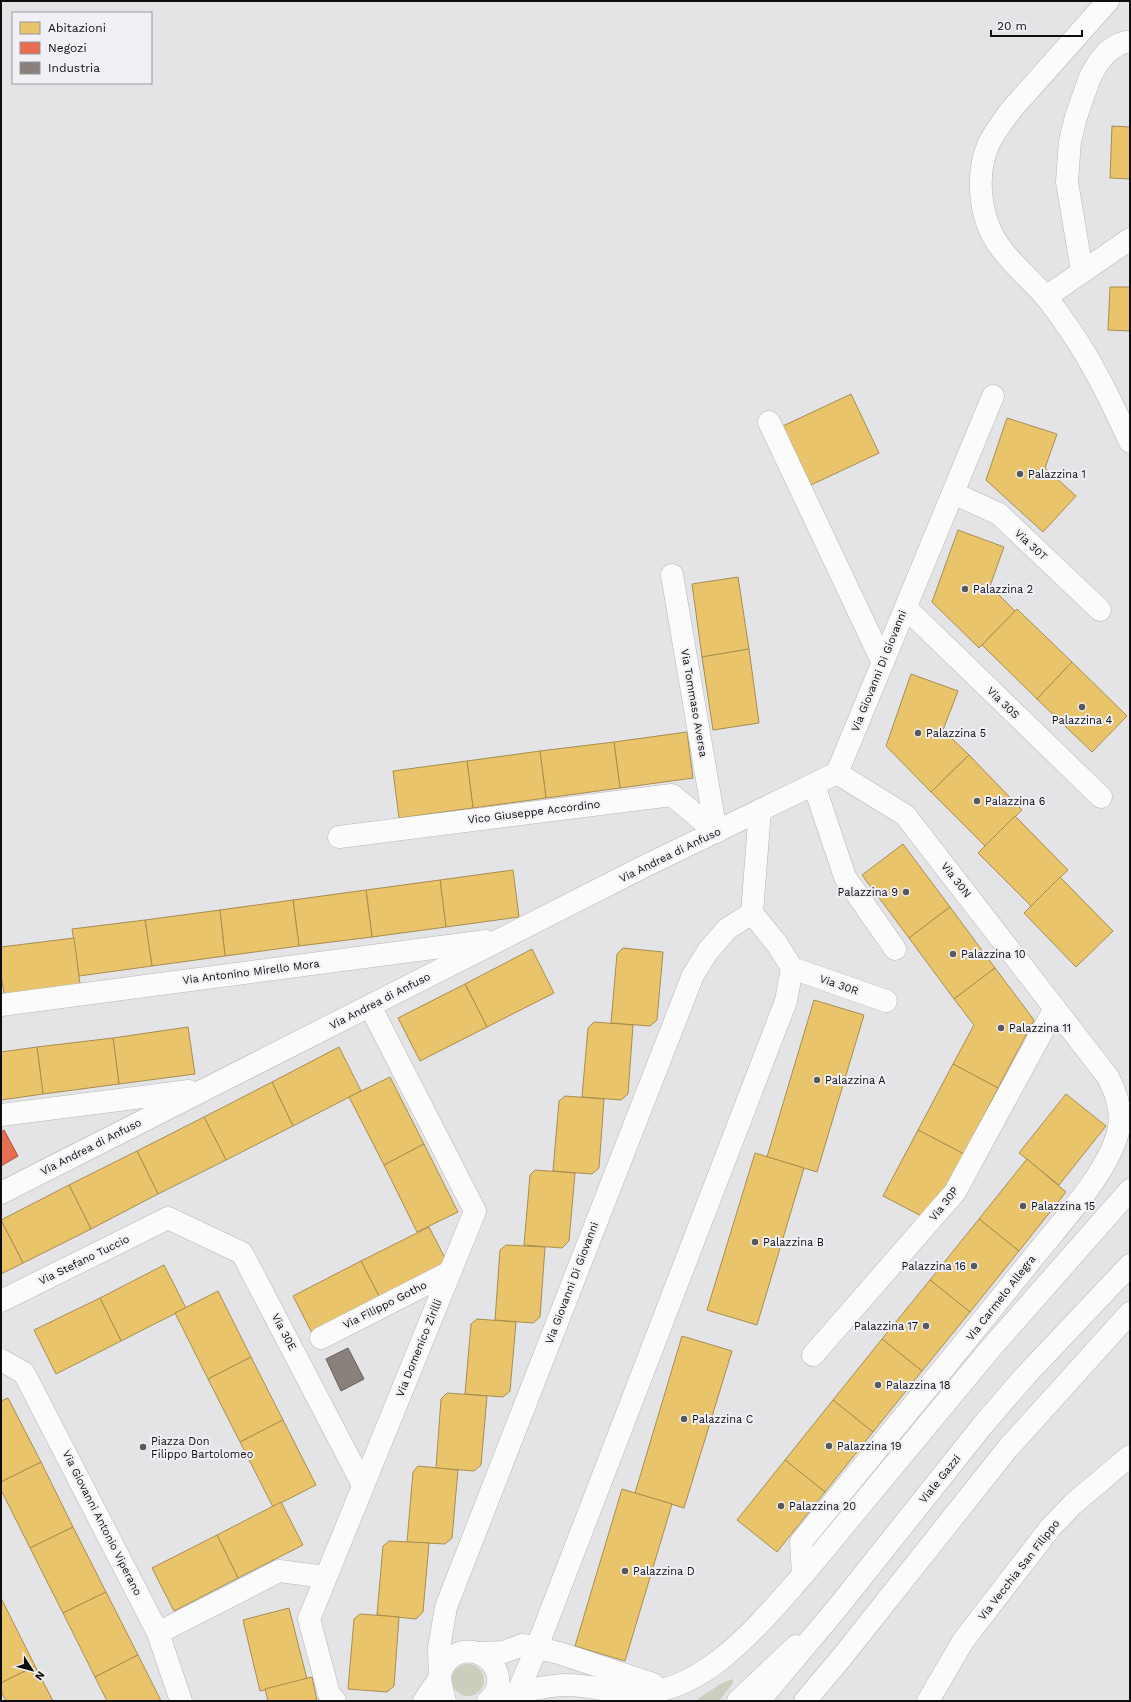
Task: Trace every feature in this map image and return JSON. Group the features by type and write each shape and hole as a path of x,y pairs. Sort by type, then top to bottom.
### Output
{"street":[{"path":"1108,1 1016,104 998,127 989,144 981,183 983,208 989,228 999,247 1046,297 1070,330 1093,367 1130,442"},
{"path":"1082,271 1067,182 1070,141 1076,117 1090,77 1098,63 1107,52 1119,44 1130,41"},
{"path":"1046,297 1130,239"},
{"name":"Via Giovanni Di Giovanni","path":"837,773 993,396"},
{"path":"769,422 883,663"},
{"name":"Via 30T","path":"954,493 999,514 1100,610"},
{"name":"Via Tommaso Aversa","path":"672,575 716,832"},
{"name":"Via 30S","path":"906,608 1101,797"},
{"path":"516,1696 537,1647 783,1009 792,968 777,944 752,913 760,810 837,773"},
{"name":"Via 30N","path":"837,773 905,815 1055,1008"},
{"path":"814,785 844,877 895,949"},
{"name":"Vico Giuseppe Accordino","path":"339,837 672,795 716,832"},
{"name":"Via Andrea di Anfuso","path":"1,1193 760,810"},
{"name":"Via Giovanni Di Giovanni","path":"440,1694 439,1648 446,1607 693,975 708,951 727,929 752,913"},
{"name":"Via Antonino Mirello Mora","path":"1,1005 502,939"},
{"name":"Via 30R","path":"792,968 886,1001"},
{"name":"Via Domenico Zirilli","path":"335,1701 329,1694 309,1619 475,1211 370,1006"},
{"name":"Via 30P","path":"813,1355 955,1192 1055,1008"},
{"name":"Via Carmelo Allegra","path":"803,1575 801,1542 965,1344 1089,1187 1113,1146 1119,1131 1120,1115 1118,1099 1114,1087 1055,1008"},
{"path":"1,1115 206,1089"},
{"name":"Via Carmelo Allegra","path":"490,1700 567,1685 637,1693 667,1688 682,1684 699,1676 732,1650 803,1575 991,1348 1130,1190"},
{"name":"Via Stefano Tuccio","path":"1,1301 168,1218"},
{"name":"Via 30E","path":"168,1218 242,1253 363,1485"},
{"name":"Viale Gazzi","path":"759,1701 838,1607 982,1426 1031,1370 1130,1265"},
{"name":"Via Filippo Gotho","path":"321,1338 450,1272"},
{"path":"805,1701 842,1657 1008,1448 1062,1386 1130,1313"},
{"name":"Via Giovanni Antonio Viperano","path":"1,1360 24,1373 158,1633 181,1701"},
{"name":"Via Vecchia San Filippo","path":"928,1701 963,1641 1050,1528 1073,1504 1130,1456"},
{"path":"158,1633 279,1570 325,1578"},
{"path":"738,1701 838,1607"},
{"path":"440,1694 442,1668 454,1655 471,1651 480,1653 504,1652 522,1645 537,1647 626,1677 667,1688"},
{"path":"480,1653 488,1658 493,1664 497,1673 498,1682 496,1690 490,1700"},
{"path":"819,1701 842,1657"}],"green space":[{"path":"465,1664 471,1664 480,1668 484,1680 480,1692 471,1696 465,1696 456,1692 452,1683 452,1677 456,1668"},
{"path":"733,1679 733,1683 719,1701 695,1701 722,1683"}],"building: Abitazioni":[{"path":"1112,126 1130,127 1130,179 1110,178"},
{"path":"1110,287 1130,287 1130,331 1108,330"},
{"path":"851,394 879,453 811,485 783,426"},
{"name":"Palazzina 1","path":"1007,418 1057,434 1045,468 1076,496 1043,532 986,480"},
{"name":"Palazzina 2","path":"958,530 1004,547 990,586 1015,611 979,648 932,602"},
{"path":"738,577 749,649 702,657 692,584"},
{"path":"1017,609 1072,662 1037,699 982,645"},
{"path":"749,649 759,723 713,730 702,657"},
{"name":"Palazzina 4","path":"1072,662 1127,716 1092,752 1037,699"},
{"name":"Palazzina 5","path":"911,674 958,691 943,730 969,755 931,792 886,746"},
{"path":"687,732 693,778 620,788 614,742"},
{"path":"614,742 620,788 546,798 540,751"},
{"path":"540,751 546,798 473,808 467,761"},
{"name":"Palazzina 6","path":"969,755 1022,810 985,846 931,792"},
{"path":"467,761 473,808 399,818 393,771"},
{"path":"1015,816 1068,870 1031,906 978,853"},
{"name":"Palazzina 9","path":"903,844 950,907 909,938 862,875"},
{"path":"513,870 519,917 446,927 440,880"},
{"path":"1060,877 1113,931 1076,967 1024,913"},
{"path":"440,880 446,927 372,937 366,890"},
{"path":"366,890 372,937 299,946 293,900"},
{"path":"293,900 299,946 225,956 220,910"},
{"name":"Palazzina 10","path":"950,907 995,968 954,999 909,938"},
{"path":"220,910 225,956 152,966 145,920"},
{"path":"145,920 152,966 79,976 72,929"},
{"path":"74,938 80,984 4,994 1,974 1,947"},
{"path":"623,948 663,952 657,1020 650,1026 611,1023 617,954"},
{"path":"532,949 554,993 487,1027 465,984"},
{"name":"Palazzina 11","path":"995,968 1034,1020 998,1088 953,1064 974,1025 954,999"},
{"path":"465,984 487,1027 420,1061 398,1018"},
{"name":"Palazzina A","path":"814,1000 864,1015 817,1172 767,1157"},
{"path":"594,1022 633,1025 628,1094 621,1100 582,1097 588,1028"},
{"path":"188,1027 195,1074 119,1084 113,1038"},
{"path":"113,1038 119,1084 43,1094 37,1047"},
{"path":"37,1047 43,1094 1,1100 1,1052"},
{"path":"339,1047 361,1091 293,1126 272,1082"},
{"path":"953,1064 998,1088 964,1154 918,1130"},
{"path":"390,1077 424,1144 384,1165 349,1097"},
{"path":"272,1082 293,1126 226,1160 204,1117"},
{"path":"1066,1094 1106,1126 1059,1185 1019,1153"},
{"path":"565,1096 604,1099 599,1168 592,1174 553,1171 559,1101"},
{"path":"204,1117 226,1160 158,1194 137,1151"},
{"path":"918,1130 964,1154 929,1220 883,1196"},
{"path":"424,1144 458,1212 417,1232 384,1165"},
{"path":"137,1151 158,1194 91,1229 69,1185"},
{"name":"Palazzina B","path":"755,1153 804,1168 757,1325 707,1310"},
{"name":"Palazzina 15","path":"1027,1159 1066,1192 1019,1251 979,1219"},
{"path":"535,1170 575,1173 569,1241 562,1248 524,1245 530,1175"},
{"path":"69,1185 91,1229 23,1263 1,1220"},
{"name":"Palazzina 16","path":"979,1219 1019,1251 970,1312 930,1280"},
{"path":"1,1220 23,1263 1,1274"},
{"path":"429,1227 449,1266 381,1300 361,1261"},
{"path":"506,1245 545,1247 540,1317 533,1323 495,1320 500,1250"},
{"path":"361,1261 381,1300 313,1335 293,1296"},
{"path":"164,1265 186,1308 121,1341 100,1298"},
{"name":"Palazzina 17","path":"930,1280 970,1312 922,1371 882,1339"},
{"path":"218,1291 251,1357 208,1379 175,1313"},
{"path":"100,1298 121,1341 56,1374 34,1330"},
{"path":"477,1319 516,1322 510,1391 503,1397 465,1394 471,1324"},
{"name":"Palazzina C","path":"682,1336 732,1351 684,1508 635,1493"},
{"name":"Palazzina 18","path":"882,1339 922,1371 873,1432 833,1400"},
{"path":"251,1357 283,1420 240,1442 208,1379"},
{"path":"447,1393 487,1396 481,1465 474,1471 436,1468 441,1399"},
{"path":"8,1398 41,1462 1,1482 1,1401"},
{"name":"Palazzina 19","path":"833,1400 873,1432 825,1492 785,1460"},
{"path":"283,1420 316,1485 273,1507 240,1442"},
{"name":"Palazzina 20","path":"785,1460 825,1492 777,1552 737,1520"},
{"path":"41,1462 73,1527 30,1548 1,1490 1,1482"},
{"path":"418,1466 458,1470 452,1538 445,1544 407,1542 413,1472"},
{"name":"Palazzina D","path":"622,1489 672,1504 625,1661 575,1646"},
{"path":"281,1502 303,1545 238,1578 217,1535"},
{"path":"73,1527 106,1592 63,1613 30,1548"},
{"path":"217,1535 238,1578 174,1611 152,1568"},
{"path":"389,1541 429,1543 423,1612 416,1619 377,1615 383,1546"},
{"path":"106,1592 138,1655 95,1677 63,1613"},
{"path":"1,1598 35,1666 1,1683"},
{"path":"289,1608 307,1679 260,1691 243,1620"},
{"path":"360,1614 399,1617 394,1686 387,1692 348,1689 354,1619"},
{"path":"138,1655 161,1701 107,1701 95,1677"},
{"path":"35,1666 53,1701 6,1701 1,1691 1,1683"},
{"path":"312,1677 317,1701 268,1701 265,1689"}],"building: Negozi":[{"path":"4,1130 18,1156 1,1166 1,1132"}],"building: Industria":[{"path":"348,1348 364,1379 341,1391 326,1359"}],"place":[{"name":"Palazzina 1","path":"1020,474"},
{"name":"Palazzina 2","path":"965,589"},
{"name":"Palazzina 4","path":"1082,707"},
{"name":"Palazzina 5","path":"918,733"},
{"name":"Palazzina 6","path":"977,801"},
{"name":"Palazzina 9","path":"906,892"},
{"name":"Palazzina 10","path":"953,954"},
{"name":"Palazzina 11","path":"1001,1028"},
{"name":"Palazzina A","path":"817,1080"},
{"name":"Palazzina 15","path":"1023,1206"},
{"name":"Palazzina B","path":"755,1242"},
{"name":"Palazzina 16","path":"974,1266"},
{"name":"Palazzina 17","path":"926,1326"},
{"name":"Palazzina 18","path":"878,1385"},
{"name":"Palazzina C","path":"684,1419"},
{"name":"Palazzina 19","path":"829,1446"},
{"name":"Piazza Don Filippo Bartolomeo","path":"143,1447"},
{"name":"Palazzina 20","path":"781,1506"},
{"name":"Palazzina D","path":"625,1571"}]}
